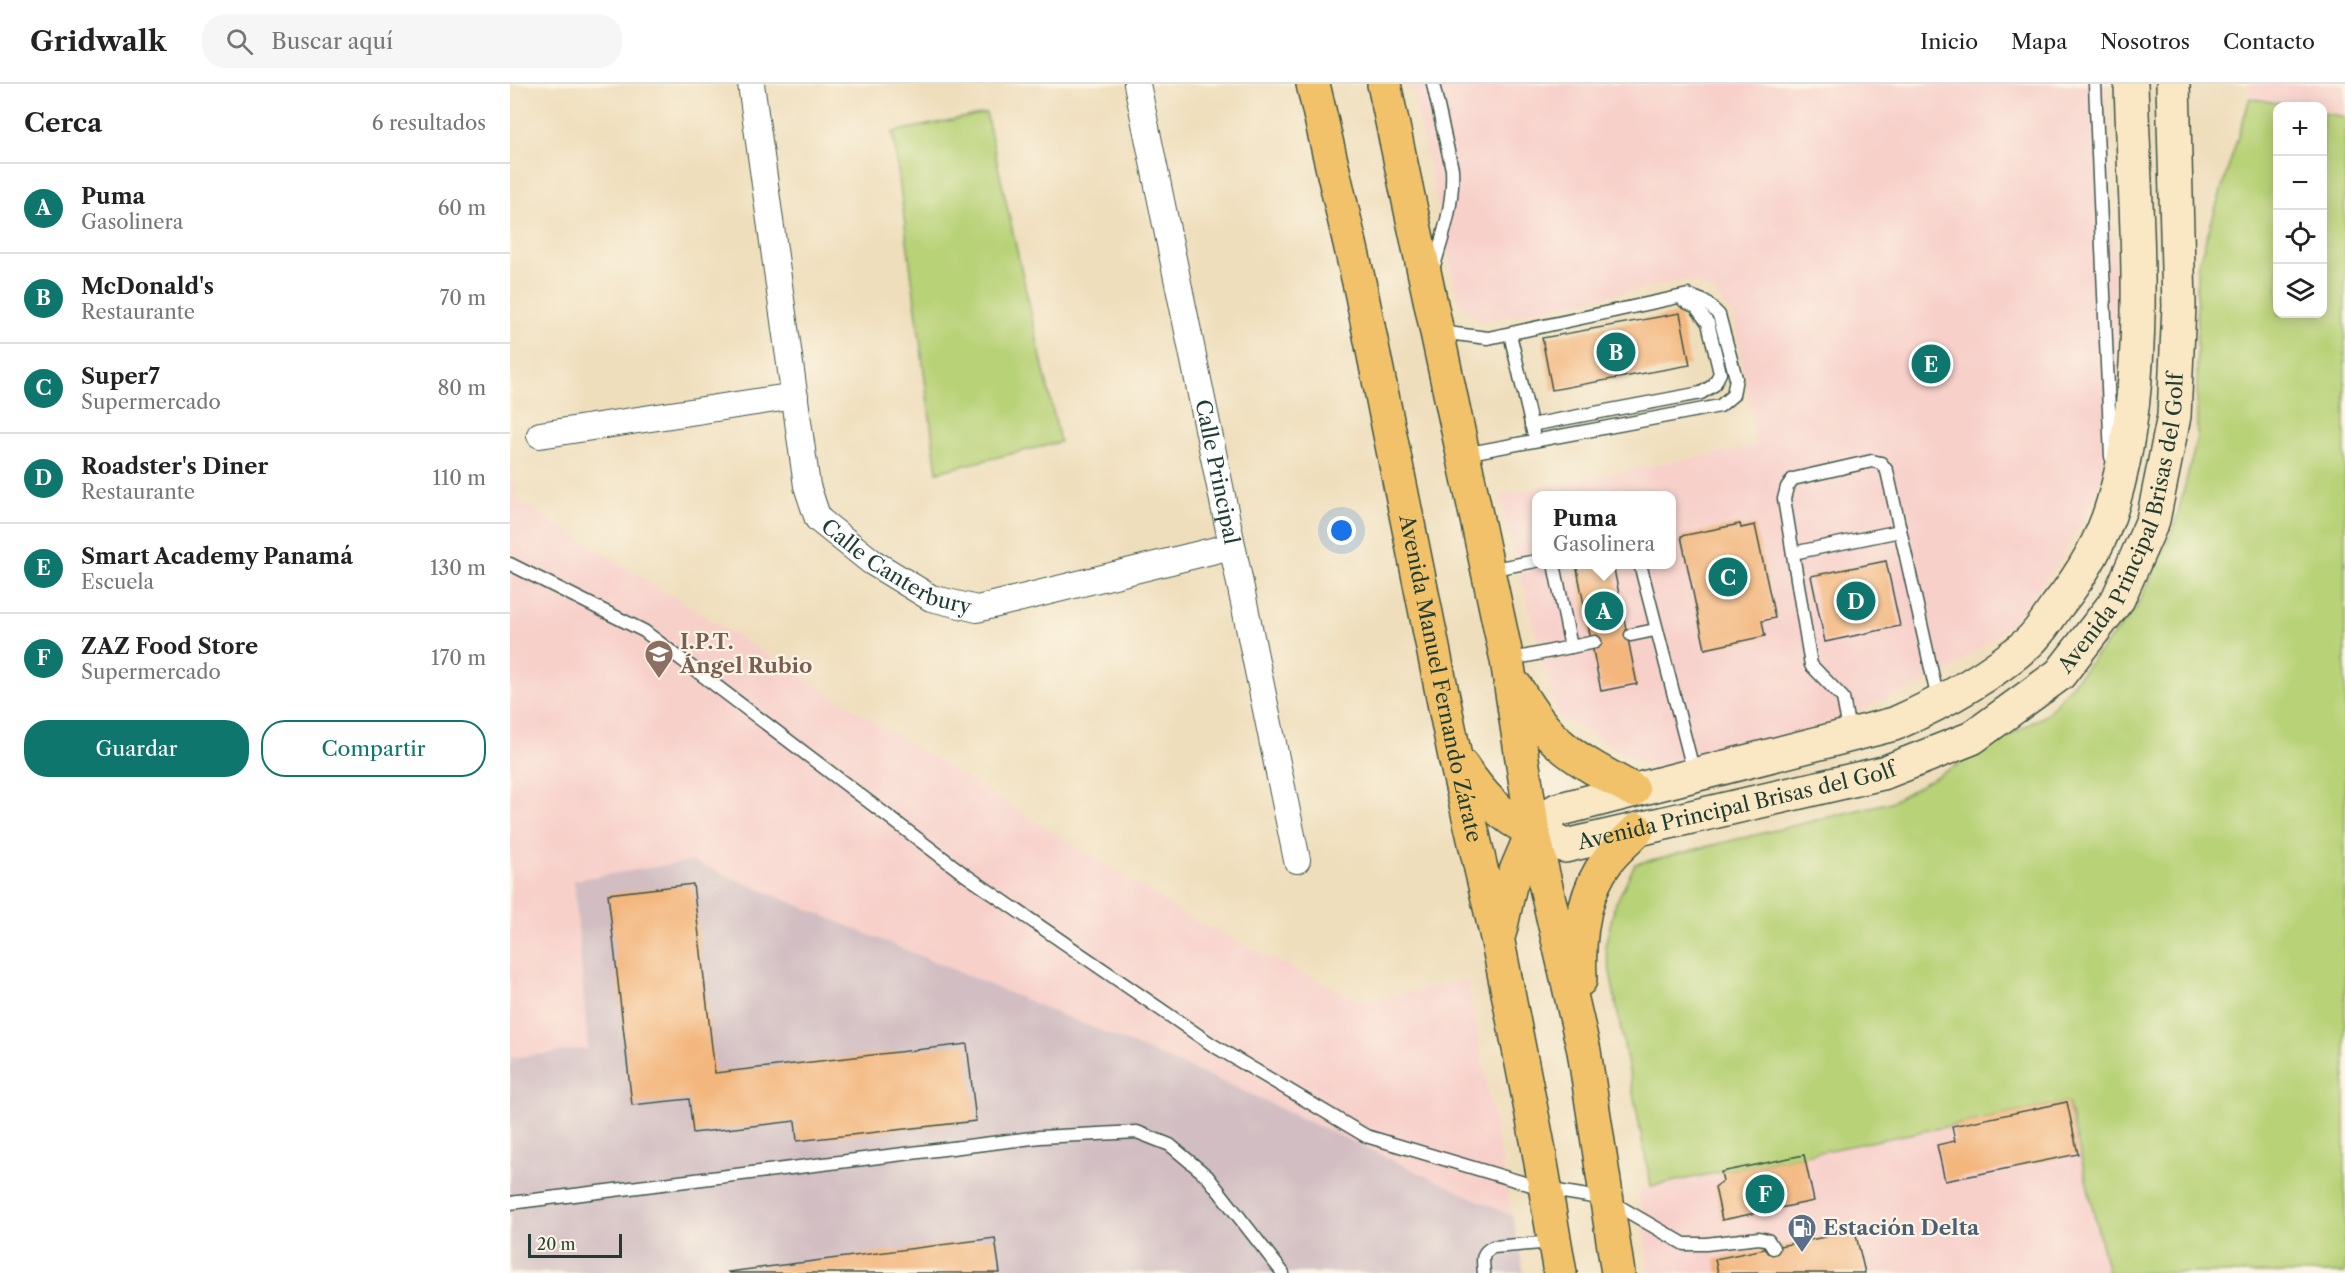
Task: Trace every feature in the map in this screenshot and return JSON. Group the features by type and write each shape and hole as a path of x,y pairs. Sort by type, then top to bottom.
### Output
{"main road":[{"name":"Avenida Manuel Fernando Zárate","path":"1313,84 1361,291 1455,757 1498,942 1557,1258"},
{"path":"1361,84 1369,110 1403,171"},
{"path":"1384,84 1508,668 1533,831 1584,1051 1618,1273"},
{"path":"1508,668 1531,714 1551,740 1574,758 1633,790"},
{"path":"1455,757 1479,792 1497,810 1514,824 1533,831"},
{"path":"1584,1051 1580,975 1584,911 1607,861 1638,830"},
{"path":"1498,942 1510,885 1533,831"}],"street":[{"name":"Calle Canterbury","path":"751,84 807,486 818,519 872,562 931,598 978,609 1232,546"},
{"name":"Calle Principal","path":"1137,84 1297,860"},
{"name":"Avenida Principal Brisas del Golf","path":"2131,84 2137,303 2132,411 2113,504 2082,575 2030,641 1983,676 1939,704 1894,724 1557,810 1533,831 1566,846 1883,773 1972,738 2060,674 2118,599 2154,520 2174,416 2179,306 2174,87"},
{"path":"540,435 795,396"},
{"path":"1694,774 1702,815"}],"lane":[{"path":"1427,287 1448,219 1453,184 1433,84"},
{"path":"2095,84 2113,504"},
{"path":"1438,332 1488,338 1688,295 1706,302 1719,315 1736,378 1733,395 1720,406 1463,454"},
{"path":"1531,424 1701,393 1714,385 1720,373 1708,323 1696,307 1677,298"},
{"path":"1510,334 1534,440"},
{"path":"1850,735 1843,698 1811,665 1784,499 1787,486 1793,479 1872,461 1881,463 1887,471 1939,704"},
{"path":"1793,553 1900,531"},
{"path":"1487,570 1532,562"},
{"path":"510,564 644,631 964,874 1211,1044 1366,1136 1545,1189 1606,1199 1684,1244 1759,1238 1768,1240 1773,1248"},
{"path":"1555,569 1571,647"},
{"path":"1641,569 1655,630 1694,774"},
{"path":"1631,635 1655,630"},
{"path":"1508,668 1571,647 1595,642"},
{"path":"510,1203 1040,1137 1137,1132 1170,1145 1207,1176 1283,1273"},
{"path":"1484,1273 1483,1256 1486,1250 1493,1246 1557,1258"}],"shaded area":[{"path":"1411,84 2105,84 2122,407 2117,437 2092,501 2061,559 2012,623 1944,675 1810,730 1652,768 1558,716 1499,495 1756,446 1734,317 1714,292 1686,280 1481,321 1459,302"},
{"path":"2250,84 2345,84 2345,115 2327,112 2327,102 2274,102 2250,98"},
{"name":"I.P.T. Ángel Rubio","path":"510,459 516,499 1197,922 1363,1002 1467,980 1512,1216 1235,1087 692,861 574,880 588,1050 510,1058"},
{"path":"692,861 1235,1087 1512,1216 1524,1273 510,1273 510,1058 588,1049 574,880"},
{"path":"2068,1102 2108,1273 1649,1273 1639,1188"}],"green space":[{"path":"2250,98 2273,102 2273,318 2327,318 2327,114 2345,117 2345,1273 2108,1273 2068,1102 1651,1186 1605,946 1615,905 1635,864 1891,802 2046,715 2137,607 2175,525 2197,438 2197,268"},
{"path":"986,113 1060,442 937,472 893,132"}],"building":[{"path":"1680,313 1690,365 1552,390 1542,338"},
{"path":"1740,524 1741,528 1755,525 1775,618 1762,621 1765,636 1705,649 1681,536"},
{"path":"1886,561 1900,626 1825,642 1811,576"},
{"path":"1577,569 1614,569 1637,684 1601,691"},
{"path":"693,884 715,1073 967,1044 976,1121 797,1141 795,1121 693,1133 689,1099 632,1105 608,894"},
{"path":"2067,1102 2078,1154 1945,1181 1937,1145 1955,1141 1952,1126"},
{"path":"1804,1155 1814,1201 1722,1220 1715,1187 1723,1181 1721,1172"},
{"name":"Estación Delta","path":"1855,1231 1865,1273 1718,1273 1715,1259"},
{"path":"995,1238 1000,1273 728,1272"}],"place":[{"name":"McDonald's","path":"1616,352"},
{"name":"Smart Academy Panamá","path":"1931,364"},
{"name":"Super7","path":"1728,577"},
{"name":"Roadster's Diner","path":"1856,601"},
{"name":"Puma","path":"1604,611"},
{"name":"I.P.T. Ángel Rubio","path":"659,680"},
{"name":"ZAZ Food Store","path":"1765,1194"},
{"name":"Estación Delta","path":"1802,1254"}]}
